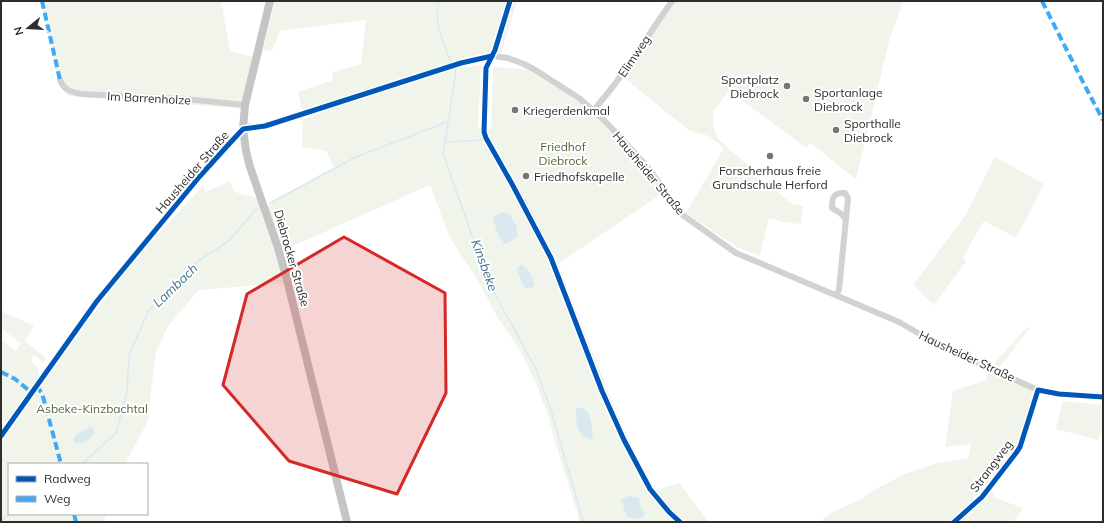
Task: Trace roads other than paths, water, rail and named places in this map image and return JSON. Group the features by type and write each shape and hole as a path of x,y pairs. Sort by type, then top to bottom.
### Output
{"main road":[{"name":"Diebrocker Straße","path":"270,1 245,105 244,129 246,151 285,272 347,522"}],"street":[{"name":"Elimweg","path":"594,110 615,84 672,1"},
{"name":"Hausheider Straße","path":"1,436 97,301 200,176 244,129 265,126 447,67 492,56 508,58 537,71 556,82 594,110 645,164 660,184 674,207 690,221 736,253 899,322 944,348 1038,390 1060,394 1103,397"},
{"name":"Im Barrenholze","path":"60,80 66,89 81,94 185,99 245,105"},
{"path":"836,295 839,290 846,219"},
{"name":"Strangweg","path":"954,522 982,497 1016,454 1020,447 1038,390"}],"waterway":[{"name":"Kinsbeke","path":"439,1 437,18 438,26 452,65"},
{"name":"Kinsbeke","path":"454,68 456,73 443,153 472,236 496,296 536,369 550,407 583,522"},
{"name":"Lambach","path":"270,203 356,157 447,122"},
{"path":"446,142 485,140 516,197"},
{"path":"525,199 552,254 602,383 635,456 656,492 684,522"},
{"name":"Lambach","path":"83,463 116,433 127,392 129,355 149,310 191,266 230,240 254,211 259,208"},
{"name":"Lambach","path":"1,521 8,515"}],"place":[{"name":"Sportplatz Diebrock","path":"787,86"},
{"name":"Sportanlage Diebrock","path":"806,99"},
{"name":"Kriegerdenkmal","path":"515,110"},
{"name":"Sporthalle Diebrock","path":"836,130"},
{"name":"Forscherhaus freie Grundschule Herford","path":"770,156"},
{"name":"Friedhofskapelle","path":"526,176"}],"park label":[{"name":"Friedhof Diebrock","path":"563,153"},
{"name":"Asbeke-Kinzbachtal","path":"92,408"}]}
